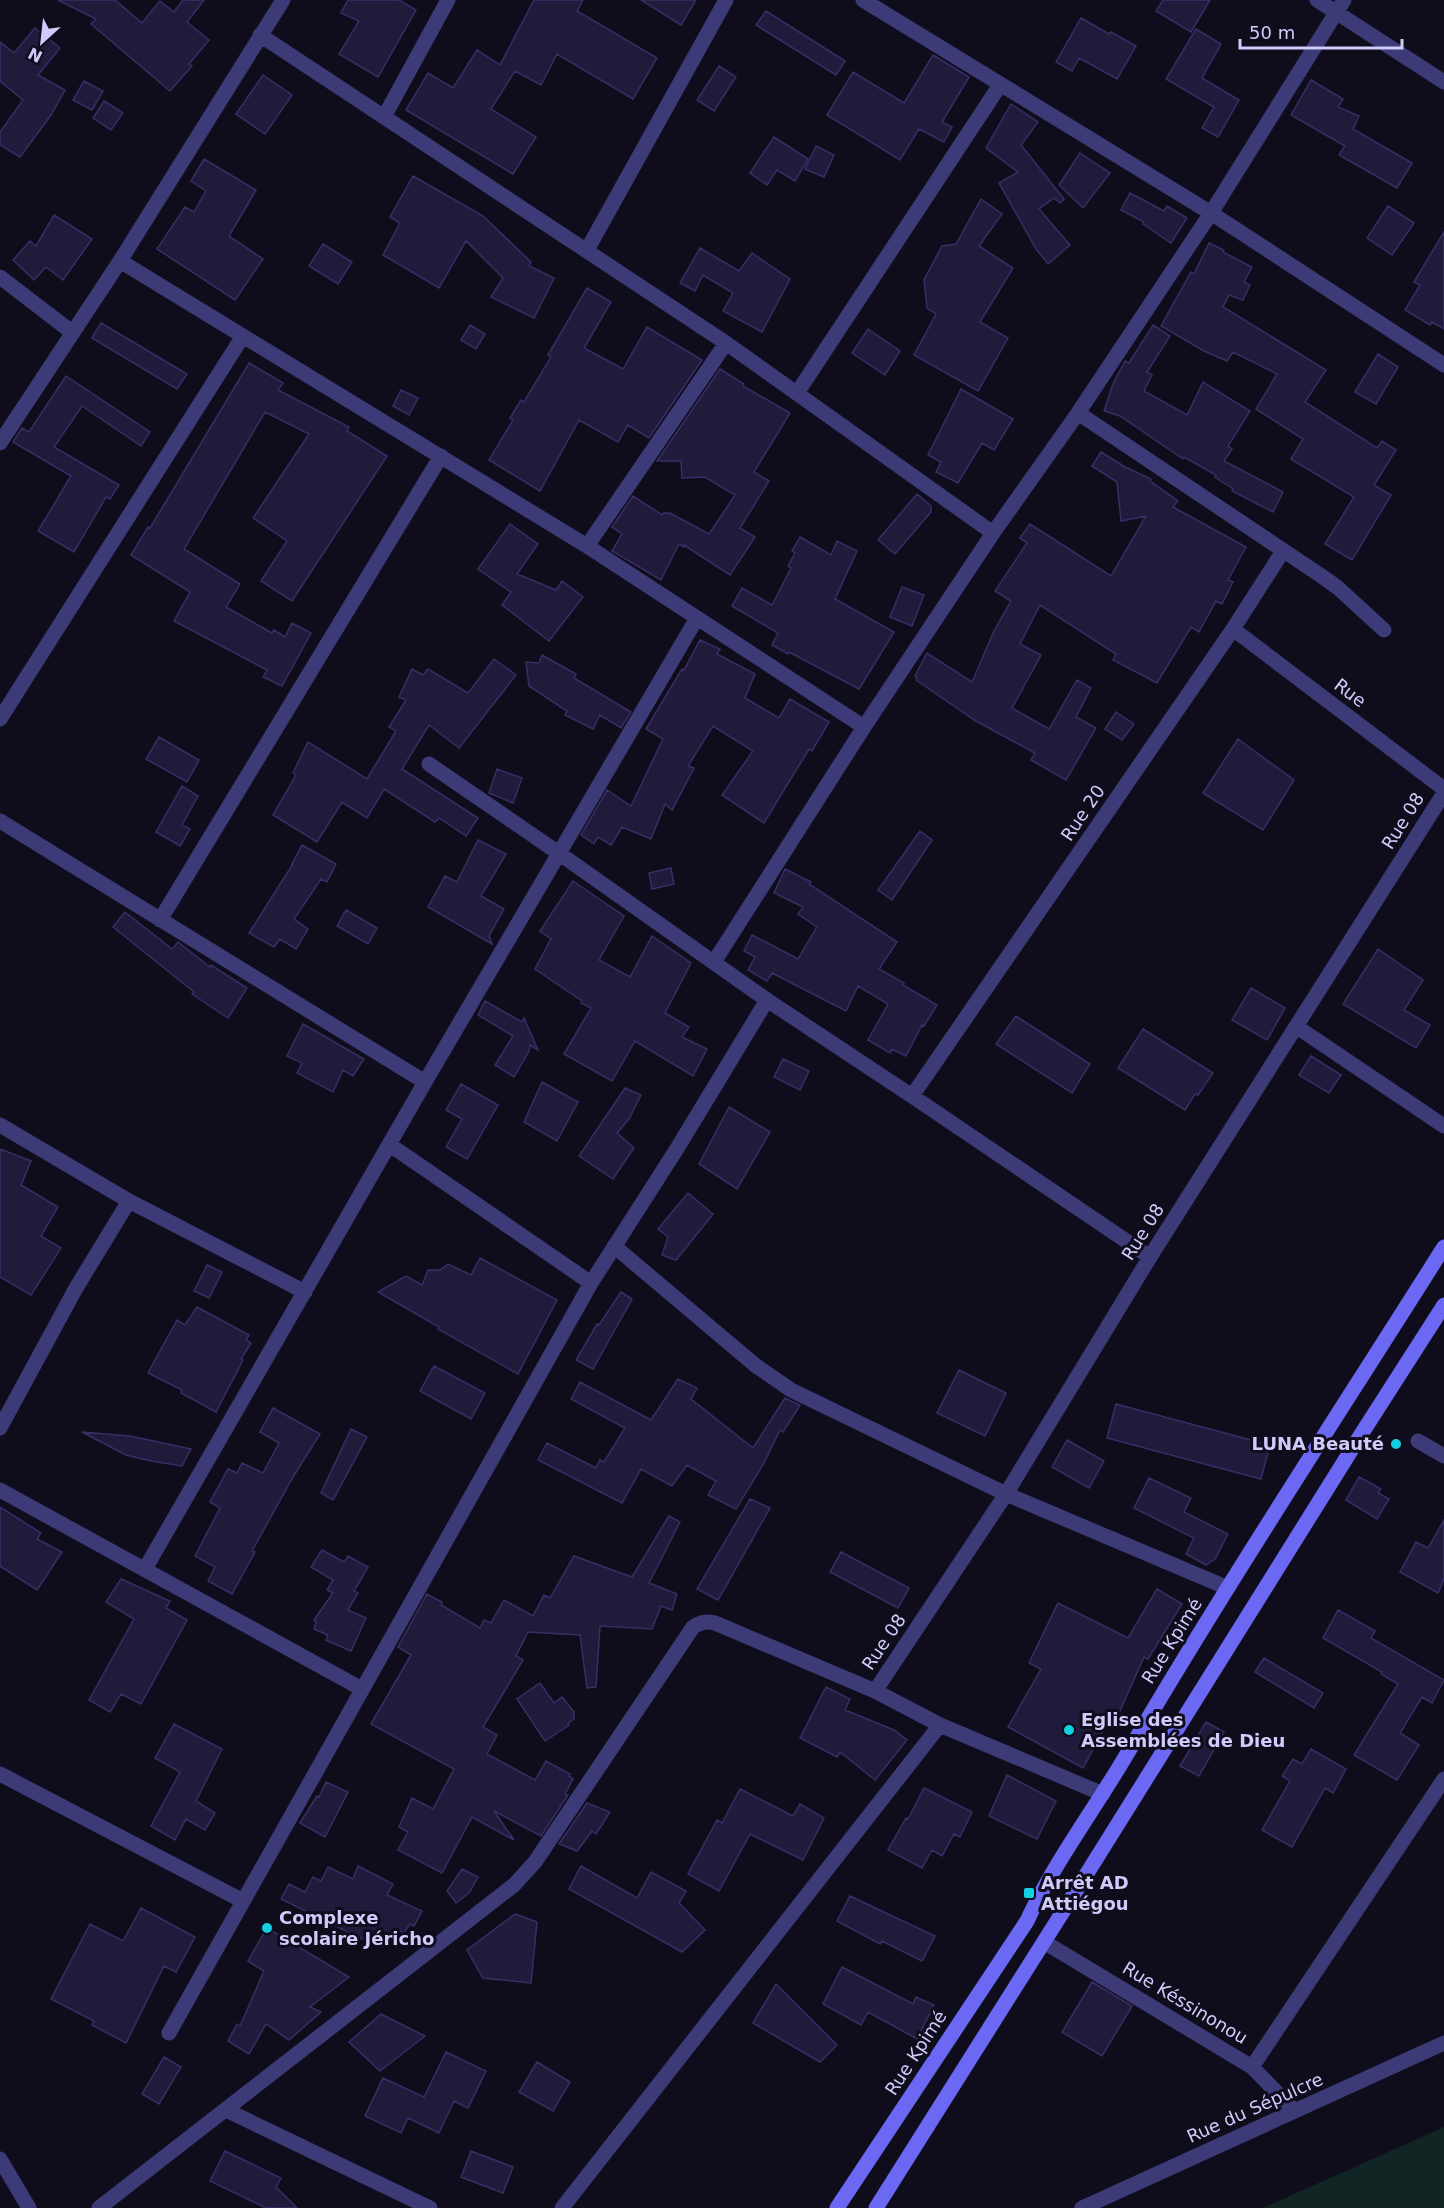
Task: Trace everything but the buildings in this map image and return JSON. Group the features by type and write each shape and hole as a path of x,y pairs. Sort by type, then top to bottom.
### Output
{"main road":[{"name":"Rue Kpimé","path":"837,2208 1027,1921 1038,1897 1175,1673 1444,1247"},
{"path":"876,2208 1444,1305"}],"street":[{"path":"0,443 120,261 283,0"},
{"path":"384,117 448,0"},
{"path":"587,250 726,0"},
{"path":"863,0 1211,213 1444,365"},
{"path":"1317,0 1340,6 1444,82"},
{"path":"714,962 864,727 1211,213 1340,6"},
{"path":"260,35 726,343 993,533"},
{"path":"797,393 1000,85"},
{"path":"120,261 587,546 864,727"},
{"path":"0,277 73,333"},
{"path":"0,719 243,336"},
{"path":"587,546 726,343"},
{"path":"1078,413 1337,587 1384,630"},
{"path":"160,920 441,456"},
{"name":"Rue 20","path":"912,1096 1233,629 1283,551"},
{"path":"145,1569 425,1082 697,618"},
{"name":"Rue","path":"1233,629 1444,791"},
{"path":"429,764 767,1000 1150,1257"},
{"name":"Rue 08","path":"875,1691 1006,1494 1150,1257 1444,791"},
{"path":"0,821 425,1082"},
{"path":"169,2033 591,1283 678,1147 767,1000"},
{"path":"1297,1027 1444,1126"},
{"path":"0,1125 129,1201 305,1292"},
{"path":"390,1145 591,1283"},
{"path":"0,1428 76,1288 129,1201"},
{"path":"614,1246 776,1380 808,1398 1006,1494 1228,1588"},
{"path":"1418,1441 1444,1456"},
{"path":"0,1490 362,1689"},
{"path":"99,2208 503,1894 526,1873 693,1627 708,1621 715,1623 875,1691 940,1725 1103,1794"},
{"path":"562,2208 940,1725"},
{"path":"0,1774 243,1900"},
{"path":"1252,2067 1444,1779"},
{"name":"Rue Késsinonou","path":"1044,1941 1252,2067 1295,2111"},
{"name":"Rue du Sépulcre","path":"1082,2208 1444,2043"},
{"path":"226,2110 430,2208"},
{"path":"0,2159 29,2208"}],"green space":[{"path":"1444,2127 1444,2208 1263,2208"}],"place":[{"name":"LUNA Beauté","path":"1396,1444"},
{"name":"Eglise des Assemblées de Dieu","path":"1069,1730"},
{"name":"Arrêt AD Attiégou","path":"1029,1893"},
{"name":"Complexe scolaire Jéricho","path":"267,1928"}]}
